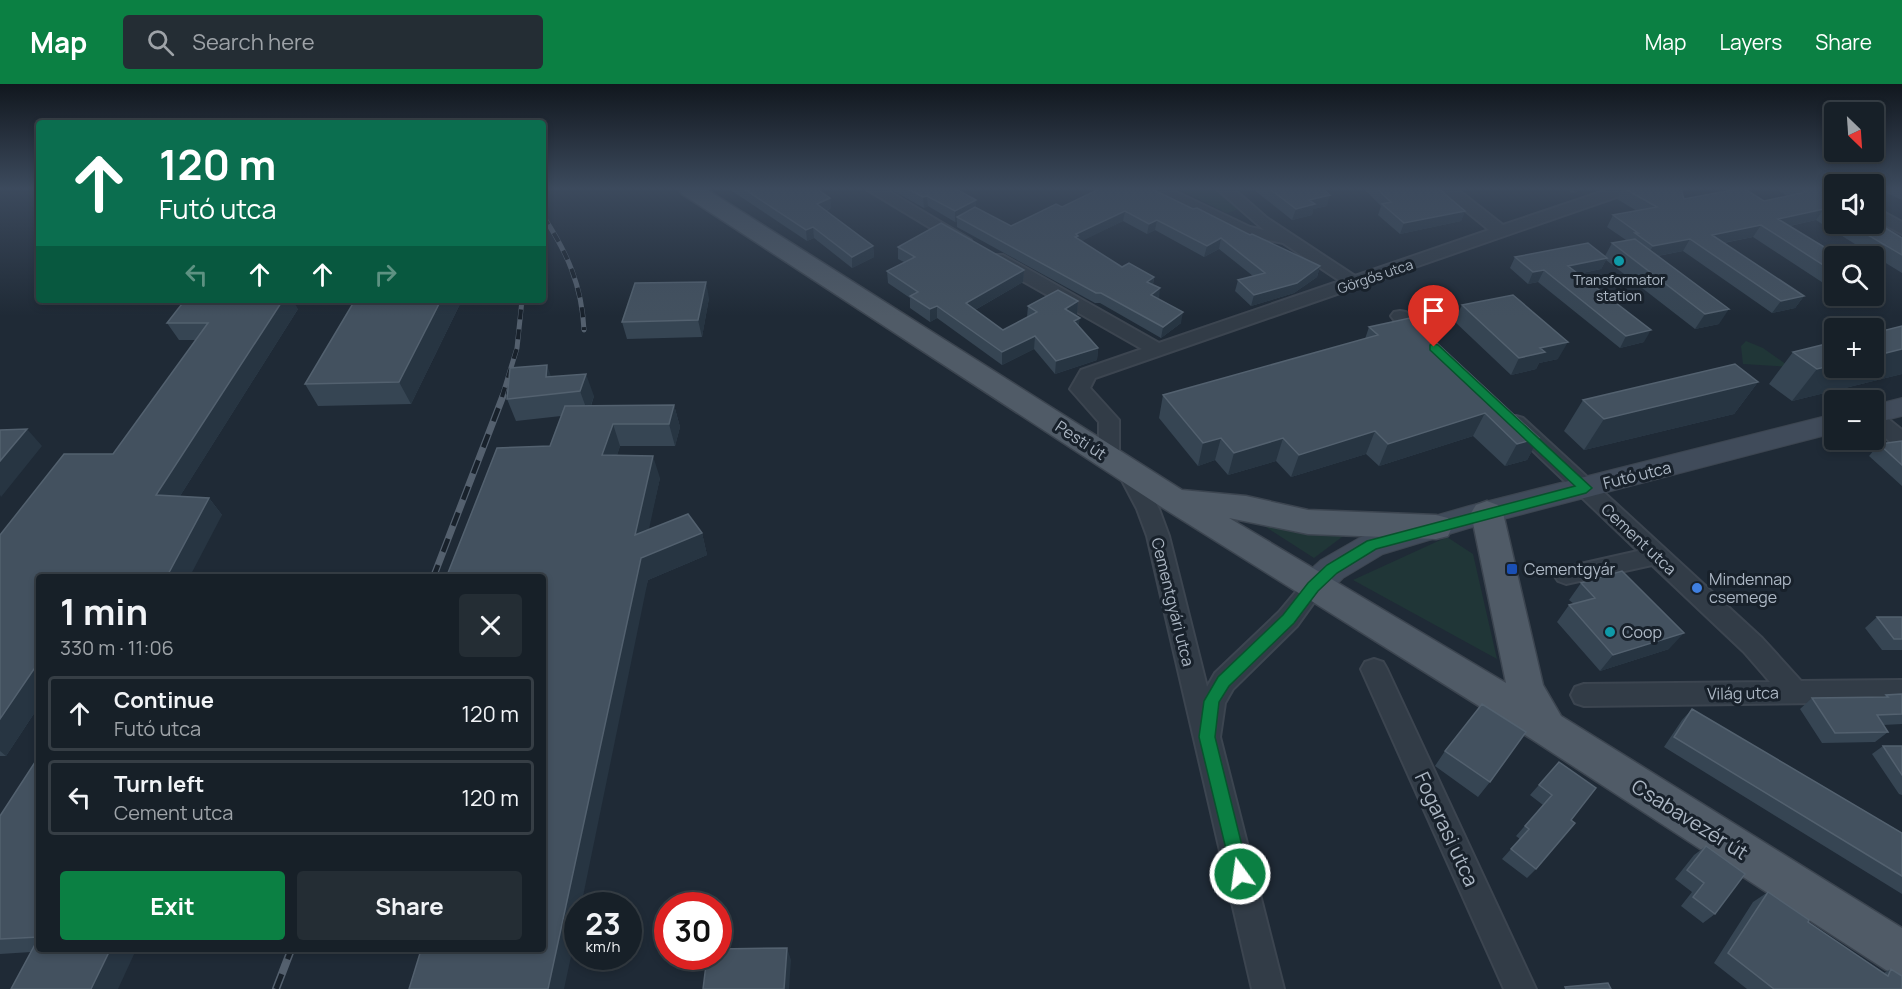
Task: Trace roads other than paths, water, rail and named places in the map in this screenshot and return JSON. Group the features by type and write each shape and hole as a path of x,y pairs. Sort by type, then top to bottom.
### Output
{"main road":[{"name":"Pesti út","path":"756,231 1174,501 1476,686"},
{"path":"1884,413 1902,407"},
{"name":"Futó utca","path":"1313,587 1340,564 1372,545 1436,526 1824,427"},
{"path":"1174,501 1246,508 1308,522 1436,526"},
{"path":"1487,513 1525,687 1547,728"},
{"name":"Csabavezér út","path":"1476,686 1547,728 1902,954"}],"street":[{"path":"949,231 1158,350"},
{"path":"1246,231 1290,240"},
{"path":"1277,231 1354,283"},
{"name":"Görgős utca","path":"1119,465 1109,420 1080,389 1088,374 1501,232"},
{"path":"1400,316 1443,355"},
{"name":"Cement utca","path":"1502,410 1753,645 1795,693"},
{"path":"1884,425 1902,441"},
{"name":"Cementgyári utca","path":"1119,465 1148,510 1158,536 1268,989"},
{"path":"1566,575 1657,555"},
{"name":"Cementgyári utca","path":"1207,737 1212,701 1224,681 1288,619 1313,587"},
{"name":"Fogarasi utca","path":"1374,669 1520,989"},
{"name":"Világ utca","path":"1584,695 1902,692"}],"railway":[{"path":"552,231 572,270 580,299 584,330"},
{"path":"502,397 517,348 522,303"},
{"path":"435,574 503,396"},
{"path":"276,989 290,952"}],"place":[{"name":"Transformator station","path":"1619,261"},
{"name":"Cementgyár","path":"1512,569"},
{"name":"Mindennap csemege","path":"1697,588"},
{"name":"Coop","path":"1610,632"}]}
